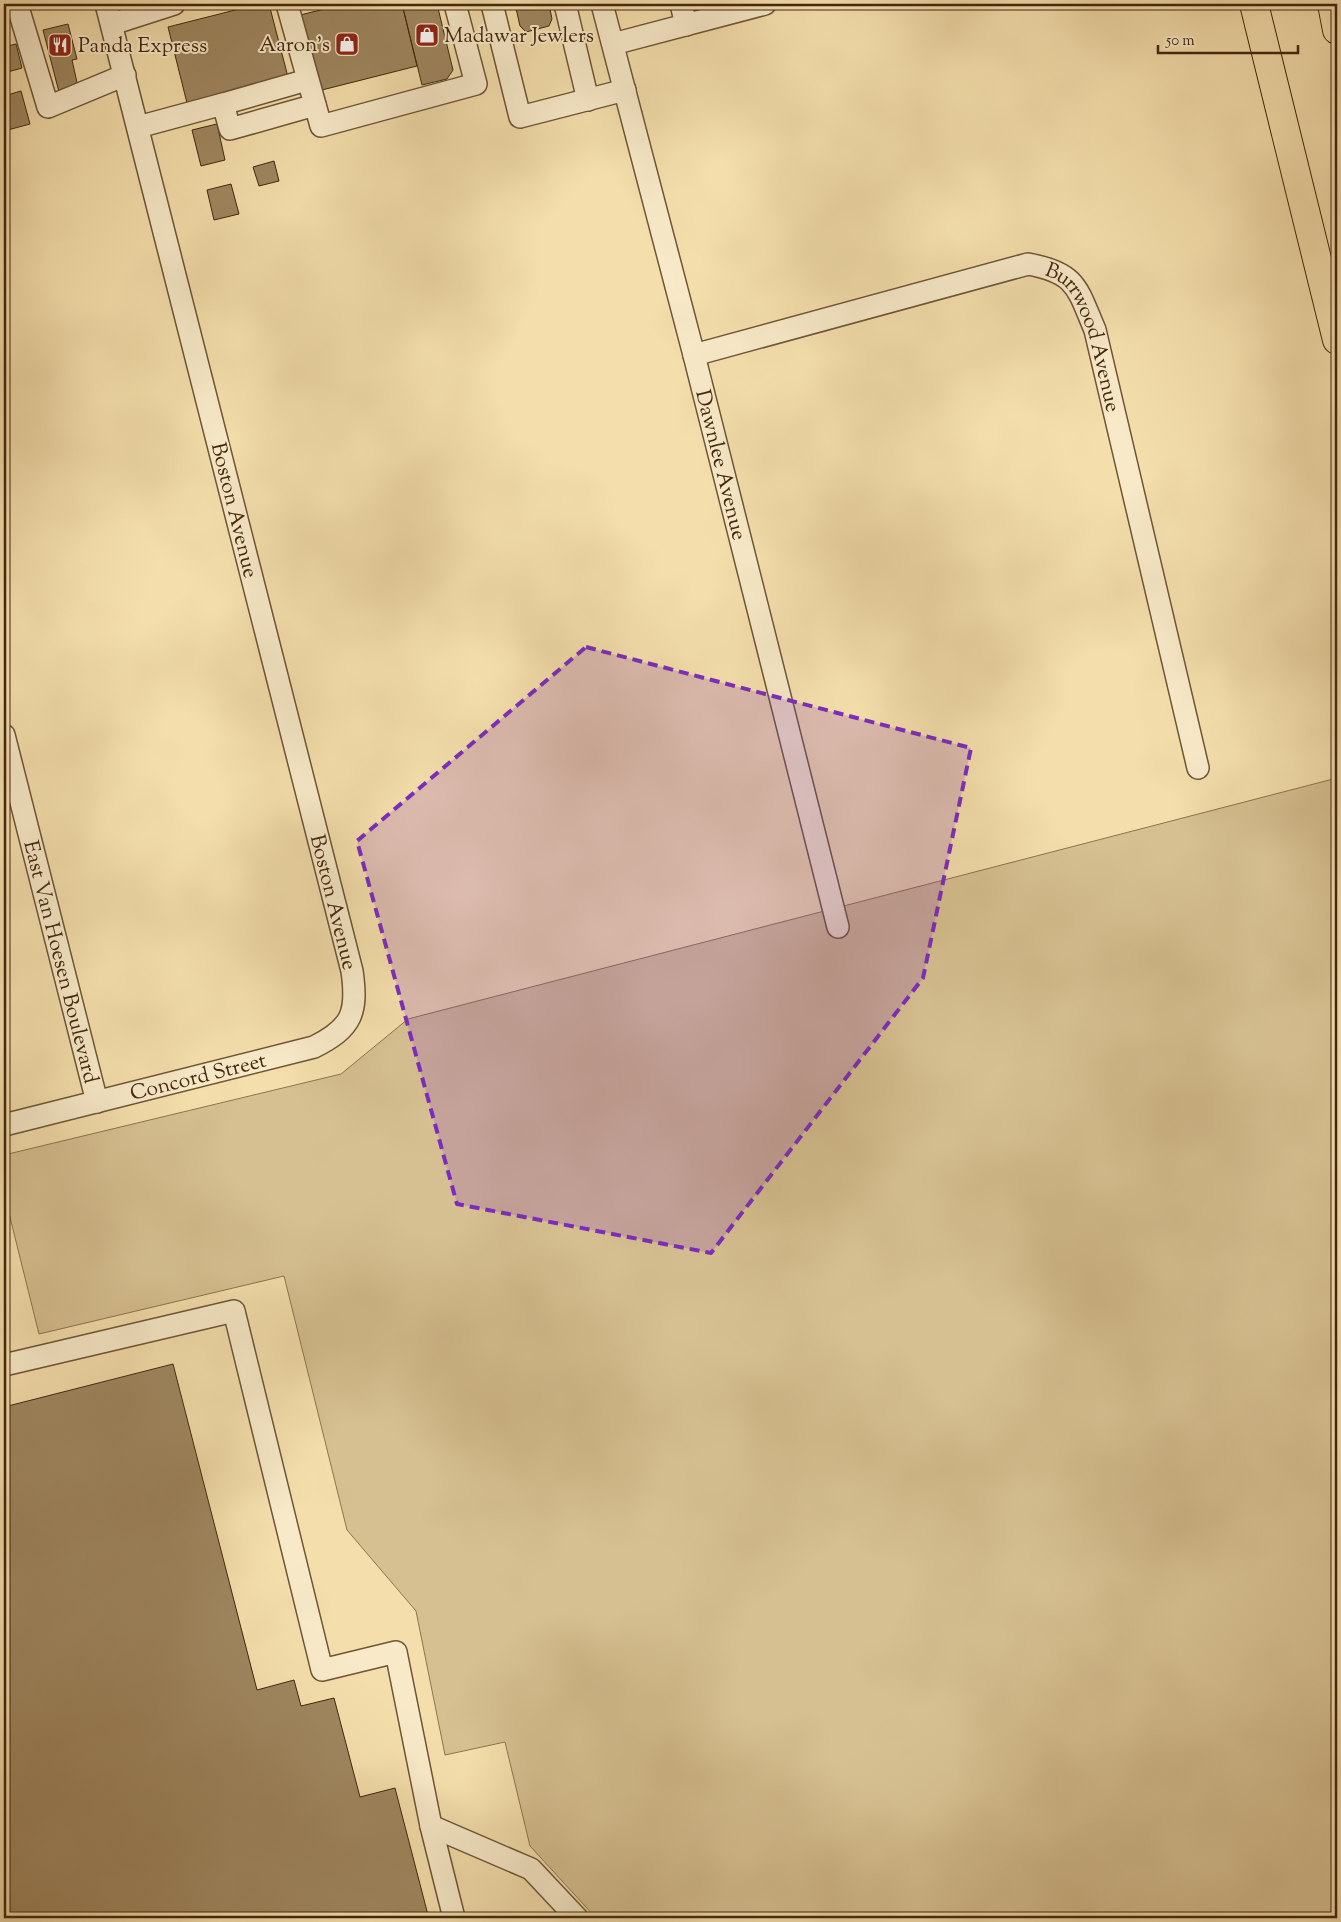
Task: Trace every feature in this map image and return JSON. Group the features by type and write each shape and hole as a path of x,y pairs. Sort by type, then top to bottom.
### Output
{"highway":[{"path":"1254,4 1337,340"},
{"path":"1332,4 1337,30"}],"street":[{"path":"17,4 48,108 125,76"},
{"name":"Boston Avenue","path":"106,4 352,971 354,988 351,1016"},
{"path":"112,24 174,4"},
{"path":"287,4 320,126 476,84 454,4"},
{"path":"492,4 520,117 625,90"},
{"path":"565,4 588,100"},
{"name":"Dawnlee Avenue","path":"602,4 694,354 838,927"},
{"path":"681,4 686,25"},
{"path":"613,44 765,4"},
{"path":"138,127 307,80"},
{"path":"223,104 230,128 315,105"},
{"name":"Burrwood Avenue","path":"694,354 1028,264 1052,268 1072,281 1095,330 1198,768"},
{"name":"East Van Hoesen Boulevard","path":"4,735 97,1102"},
{"name":"Concord Street","path":"4,1125 314,1047 335,1037 351,1016"},
{"path":"4,1365 234,1311 322,1670 396,1652 432,1826 454,1918"},
{"path":"432,1826 531,1869 577,1918"}],"highlighted area":[{"path":"586,647 971,748 923,978 711,1253 457,1204 357,841"}],"shaded area":[{"path":"1337,778 1337,1918 596,1918 530,1846 505,1742 445,1755 416,1611 347,1530 284,1276 39,1334 4,1193 4,1155 341,1074 408,1019"}],"building":[{"path":"259,4 269,4 288,77 187,103 168,27"},
{"path":"345,4 402,4 417,66 318,91 300,15"},
{"name":"Madawar Jewlers","path":"402,4 437,4 453,70 447,79 422,85"},
{"path":"515,4 549,4 552,19 549,26 526,32 520,26"},
{"name":"Panda Express","path":"68,24 77,59 72,60 78,87 59,92 43,30"},
{"path":"16,44 22,68 4,73 4,47"},
{"path":"21,91 30,124 4,131 4,96"},
{"path":"217,124 225,160 201,166 192,130"},
{"path":"274,161 279,181 259,186 253,167"},
{"path":"231,184 239,214 214,220 207,190"},
{"path":"173,1364 257,1690 294,1680 301,1706 334,1698 360,1797 395,1788 428,1915 415,1918 4,1918 4,1407"}],"place":[{"name":"Madawar Jewlers","path":"427,35"},
{"name":"Aaron's","path":"347,44"},
{"name":"Panda Express","path":"60,45"}]}
